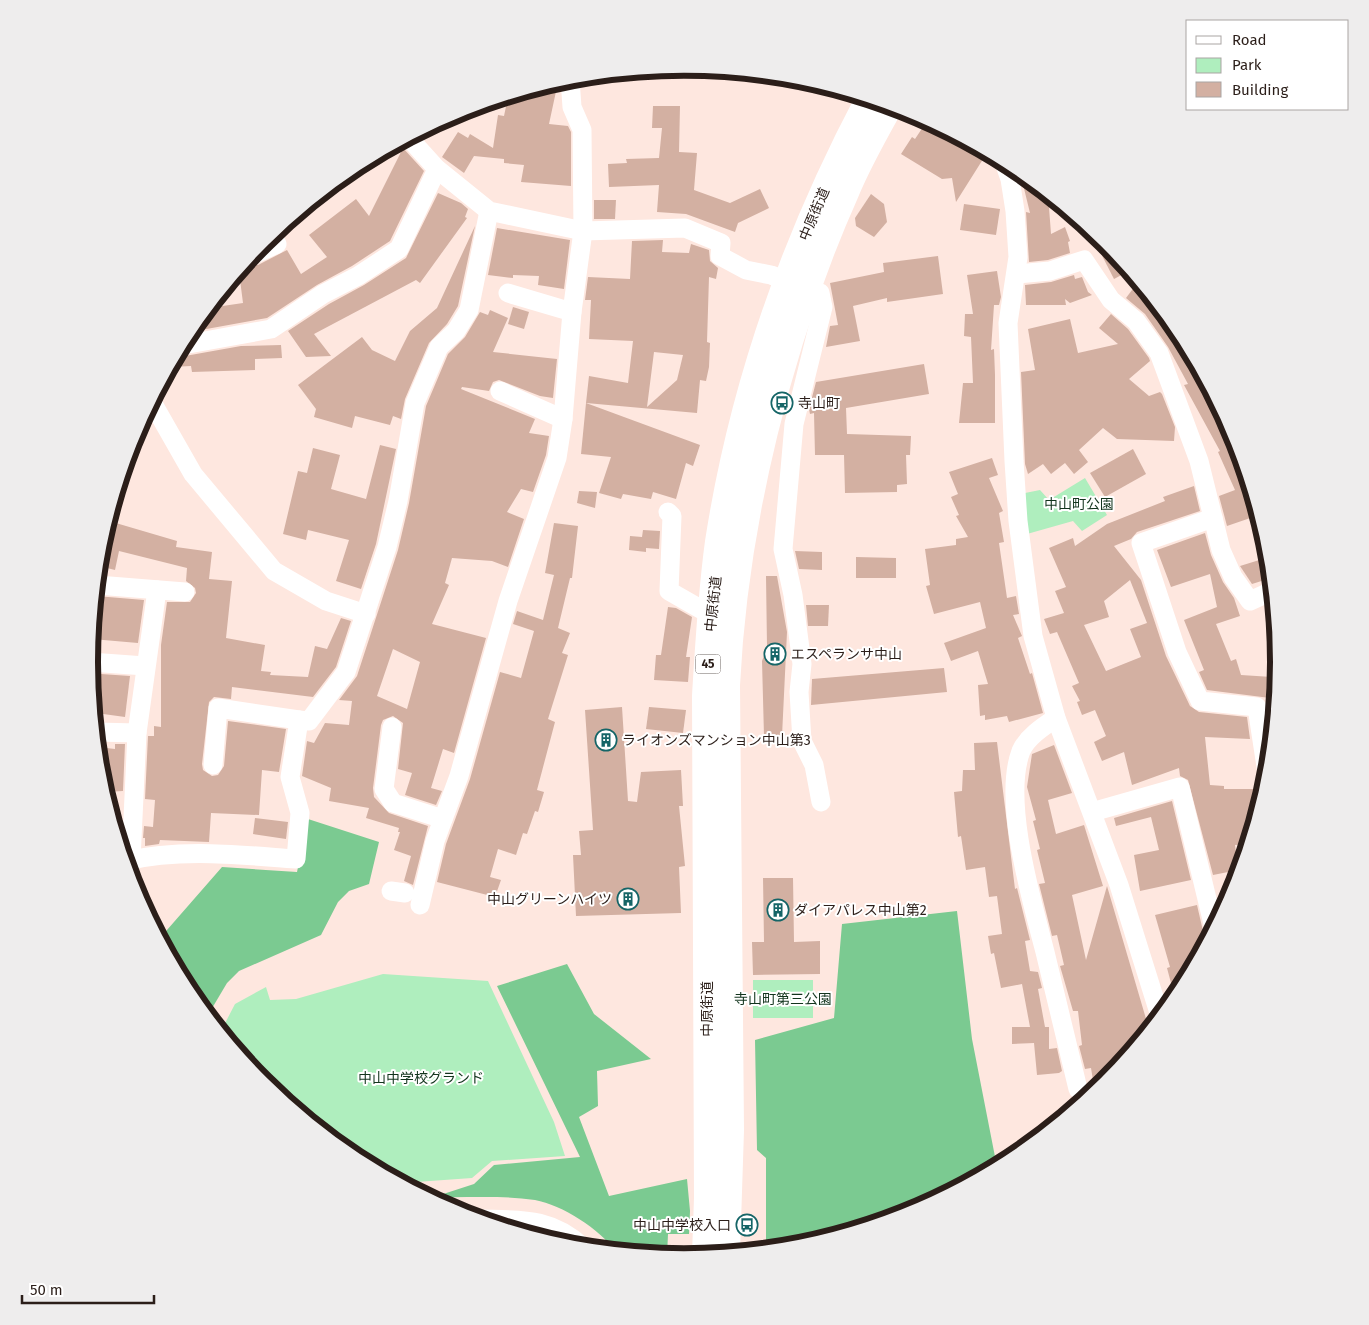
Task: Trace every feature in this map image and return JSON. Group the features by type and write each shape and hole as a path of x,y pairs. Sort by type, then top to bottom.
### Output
{"main road":[{"name":"中原街道","path":"726,1247 730,1140 726,684 736,571 756,467 776,389 797,284 824,189 866,105"},
{"name":"中原街道","path":"706,1248 708,1198 706,696 711,615 719,543 744,421 797,284 886,112"}],"street":[{"path":"410,896 435,841 459,776 508,601 556,458 563,419 572,312 583,231 582,130 572,107 571,88"},
{"path":"414,143 437,169 489,211 583,231 685,228 721,243 720,256 746,270 771,274 820,293 823,307 794,424 783,549 793,595 802,664 799,692 802,741 814,765 821,802"},
{"path":"193,343 271,329 323,294 358,276 399,249 437,169"},
{"path":"1006,173 1015,211 1018,257 1008,323 1018,521 1033,636 1056,718 1119,885 1158,1008"},
{"path":"213,765 218,708 309,722 346,672 366,614 398,501 415,403 439,347 456,331 469,310 489,211"},
{"path":"1016,274 1050,271 1084,260 1111,300 1136,321 1159,354 1199,461 1221,550 1233,577 1250,601 1267,593"},
{"path":"508,293 572,312"},
{"path":"500,390 563,419"},
{"path":"156,409 193,474 274,571 326,601 366,614"},
{"path":"668,512 672,516 669,591 711,615"},
{"path":"1213,518 1141,543 1177,652 1200,701 1257,707 1264,751"},
{"path":"103,585 185,592"},
{"path":"130,853 138,733 145,666 157,590"},
{"path":"98,663 145,666"},
{"path":"1056,718 1040,728 1022,750 1016,772 1014,800 1027,880 1078,1089"},
{"path":"133,860 173,855 228,854 296,859 300,813 290,777 299,720"},
{"path":"392,727 384,790 392,803 443,819"},
{"path":"102,732 138,733"},
{"path":"1092,812 1180,787 1212,918"},
{"path":"502,1220 534,1221 568,1234 572,1237"}],"green space":[{"name":"中山町公園","path":"1085,478 1107,515 1082,531 1073,521 1027,534 1020,494 1040,490 1049,500"},
{"path":"308,819 379,842 369,884 349,891 338,902 321,935 239,971 227,983 212,1009 177,956 165,933 222,867 297,872"},
{"path":"957,911 972,1039 995,1159 944,1188 873,1218 836,1229 766,1243 766,1158 757,1150 755,1040 834,1018 842,924"},
{"path":"567,964 594,1014 651,1059 597,1071 598,1106 579,1117 609,1196 687,1179 690,1211 689,1234 668,1234 667,1248 609,1244 600,1234 580,1219 546,1203 523,1198 445,1197 440,1195 474,1184 494,1165 580,1157 497,986"},
{"name":"中山中学校グランド","path":"383,974 488,981 554,1122 565,1156 492,1161 472,1178 414,1182 391,1170 328,1128 298,1103 270,1077 224,1025 235,1004 266,987 270,1000 296,999"},
{"name":"寺山町第三公園","path":"753,980 813,980 813,1018 753,1018"}],"building":[{"path":"556,91 549,124 568,126 571,132 571,186 521,182 524,165 504,163 504,159 474,156 464,173 442,157 458,132 468,138 470,134 493,148 498,115 504,116 507,104"},
{"path":"653,106 680,106 679,152 697,153 694,190 730,203 760,189 769,208 738,223 735,232 686,214 657,212 659,185 609,187 608,164 627,163 626,159 659,158 662,128 652,128"},
{"path":"923,127 983,158 956,202 952,178 942,179 901,154 912,137 915,139"},
{"path":"403,148 424,171 390,241 267,318 202,330 219,307 243,303 240,281 254,265 258,265 287,250 301,274 327,257 309,235 356,199 369,216"},
{"path":"1023,184 1049,203 1051,234 1065,227 1070,241 1068,242 1070,253 1048,260 1029,262 1026,212 1030,213"},
{"path":"438,193 461,203 468,209 465,217 467,218 420,283 416,280 314,334 331,356 306,357 288,331 406,258"},
{"path":"871,194 884,204 887,222 874,237 856,226 855,218"},
{"path":"594,200 616,200 615,219 594,219"},
{"path":"964,204 1000,209 996,235 960,230"},
{"path":"475,226 458,306 447,324 429,343 405,399 401,419 393,416 390,425 355,416 352,428 314,417 316,409 298,385 362,337 372,350 395,361 410,331 437,308"},
{"path":"497,228 570,240 564,289 538,285 539,276 513,275 513,278 488,275"},
{"path":"663,240 662,252 689,253 691,244 709,250 710,261 718,268 716,279 709,277 707,342 710,343 709,367 706,381 700,380 697,413 586,403 589,376 628,383 633,341 589,339 591,300 585,300 588,277 630,279 632,241","holes":["654,352 683,355 677,380 647,407"]},
{"path":"1097,247 1123,274 1114,279"},
{"path":"938,256 943,294 887,302 887,298 853,306 860,341 826,347 830,326 838,325 830,283 884,272 883,263"},
{"path":"997,271 1001,297 999,305 994,305 991,350 994,349 995,423 959,423 963,383 973,383 971,337 964,336 965,314 973,314 967,275"},
{"path":"1074,275 1075,279 1082,277 1088,292 1092,295 1070,303 1065,299 1066,305 1026,305 1025,285 1051,282"},
{"path":"1134,287 1172,337 1192,369 1226,438 1240,474 1252,517 1227,526 1219,496 1235,490 1218,452 1220,451 1184,385 1188,384 1168,347 1145,314 1126,298"},
{"path":"513,307 529,312 524,329 508,324"},
{"path":"490,310 508,318 493,352 557,359 553,398 540,396 499,380 493,382 489,391 462,387 461,389 535,419 529,433 549,436 546,455 533,492 521,489 507,512 524,519 508,567 492,561 452,558 445,583 449,585 432,624 486,638 454,753 443,749 431,788 442,791 436,805 405,795 412,773 398,769 403,723 393,716 383,720 381,725 373,788 374,797 389,813 428,826 413,885 404,881 411,856 394,850 400,832 398,832 399,828 366,818 369,808 329,801 331,788 302,776 307,741 314,743 325,723 349,725 352,701 339,700 357,676 398,550 409,503 426,406 448,354 465,337 480,312 488,315","holes":["393,649 420,662 407,709 377,696"]},
{"path":"1111,314 1128,329 1149,358 1150,361 1129,379 1149,396 1160,392 1162,394 1175,427 1174,441 1117,439 1103,428 1079,450 1088,462 1074,474 1065,463 1051,474 1043,464 1028,474 1025,464 1021,372 1035,370 1028,329 1070,319 1078,353 1118,344 1099,328"},
{"path":"281,345 282,358 255,359 255,370 192,372 191,366 178,367 185,356 241,346"},
{"path":"924,364 929,394 846,408 847,434 911,436 910,455 906,455 907,484 897,485 897,492 845,493 844,455 815,455 814,413 810,414 809,409 816,382"},
{"path":"586,403 700,445 693,466 686,463 676,499 653,492 651,499 623,494 621,499 599,493 611,457 581,454"},
{"path":"380,445 396,449 376,544 361,589 336,581 349,540 308,530 306,540 283,534 298,471 307,473 313,448 340,455 331,489 366,499"},
{"path":"1133,449 1146,474 1105,497 1090,473"},
{"path":"992,458 998,475 989,478 1003,511 999,513 1004,542 999,543 1007,598 1016,596 1019,614 1013,615 1022,636 1018,638 1030,674 1032,673 1043,713 1009,722 1007,716 985,720 985,715 980,716 978,685 988,684 978,651 951,661 944,643 986,628 980,602 934,614 926,586 930,585 925,549 956,545 956,539 968,537 956,516 959,515 951,497 958,494 949,472"},
{"path":"1194,486 1200,511 1137,532 1131,539 1114,546 1141,580 1166,656 1190,706 1199,712 1247,717 1250,739 1205,737 1210,785 1224,786 1224,789 1256,789 1242,844 1235,845 1237,859 1232,871 1213,875 1188,780 1180,776 1179,768 1132,785 1124,752 1102,761 1094,742 1106,736 1095,710 1082,715 1077,702 1080,701 1072,686 1079,683 1057,632 1050,634 1044,619 1064,613 1055,591 1066,587 1049,548 1073,538 1075,546 1107,524 1165,501 1163,497","holes":["1130,580 1147,623 1130,629 1141,657 1106,671 1084,625 1109,617 1104,601"]},
{"path":"579,491 597,492 595,508 577,503"},
{"path":"115,523 177,541 176,547 212,552 209,579 232,581 226,638 265,645 261,671 271,672 270,675 308,677 315,646 327,649 341,618 351,621 336,667 313,697 232,687 231,699 214,697 209,702 202,764 203,770 212,776 218,775 224,766 228,721 286,729 279,772 262,770 259,815 211,813 209,842 160,840 159,844 145,846 145,838 143,838 144,826 153,827 155,800 145,799 148,736 154,736 154,726 161,727 161,645 167,602 190,602 196,593 195,588 186,581 187,568 119,551 115,570 106,568"},
{"path":"554,523 578,526 572,578 570,578 558,628 570,633 562,653 568,655 548,719 555,722 537,790 544,792 538,812 535,811 527,834 523,833 516,855 498,849 490,877 501,880 495,897 437,882 446,844 470,779 500,672 521,678 534,631 513,624 517,611 543,620 554,575 545,573"},
{"path":"643,530 660,531 659,549 646,548 646,552 629,550 630,536 642,537"},
{"path":"1205,533 1211,555 1223,582 1234,598 1240,616 1216,624 1231,661 1236,659 1241,675 1270,677 1269,698 1207,690 1199,672 1204,670 1184,620 1217,607 1210,574 1171,587 1157,550"},
{"path":"795,551 822,552 822,570 799,569"},
{"path":"856,557 896,558 896,578 856,578"},
{"path":"1261,559 1265,580 1252,584 1240,566"},
{"name":"エスペランサ中山","path":"766,576 777,576 787,632 782,736 764,736 762,661 767,647"},
{"path":"102,597 144,600 138,643 99,640"},
{"path":"806,605 829,605 828,626 808,626"},
{"path":"668,607 676,608 692,617 686,657 690,657 688,682 654,680 656,655 661,655"},
{"path":"944,668 947,692 811,705 812,679"},
{"path":"101,674 130,676 125,717 101,714 99,687"},
{"path":"622,707 628,801 637,802 641,772 681,770 683,806 679,806 685,866 679,867 681,913 576,916 573,855 581,855 579,831 593,830 585,710"},
{"path":"649,707 686,710 683,733 646,729"},
{"path":"997,742 1015,889 1017,888 1030,940 1025,941 1030,971 1038,972 1042,988 1038,989 1045,1027 1049,1027 1049,1049 1057,1048 1062,1071 1059,1073 1037,1075 1034,1043 1012,1044 1012,1027 1030,1027 1022,984 1001,988 994,953 991,954 988,936 1002,934 997,896 989,897 985,867 966,870 961,836 958,837 954,792 962,791 963,770 975,770 974,743"},
{"path":"115,744 125,744 123,791 113,792 105,748 115,749"},
{"path":"1054,745 1072,793 1048,800 1056,834 1084,825 1103,886 1072,895 1086,960 1107,886 1147,1022 1093,1082 1091,1068 1085,1069 1079,1046 1082,1045 1078,1011 1073,1011 1060,966 1064,965 1057,935 1052,936 1039,884 1045,883 1037,850 1040,849 1033,821 1036,820 1027,787 1032,754"},
{"path":"1172,801 1191,880 1140,891 1134,855 1159,850 1151,817 1116,826 1114,818"},
{"path":"255,818 288,822 286,839 253,834"},
{"name":"ダイアパレス中山第2","path":"763,878 793,878 794,942 820,941 820,974 753,975 752,942 764,942"},
{"path":"1197,905 1204,933 1172,988 1167,968 1170,967 1155,915"}],"place":[{"name":"寺山町","path":"782,403"},
{"name":"エスペランサ中山","path":"775,654"},
{"name":"ライオンズマンション中山第3","path":"606,740"},
{"name":"中山グリーンハイツ","path":"628,899"},
{"name":"ダイアパレス中山第2","path":"778,910"},
{"name":"中山中学校入口","path":"747,1225"}]}
